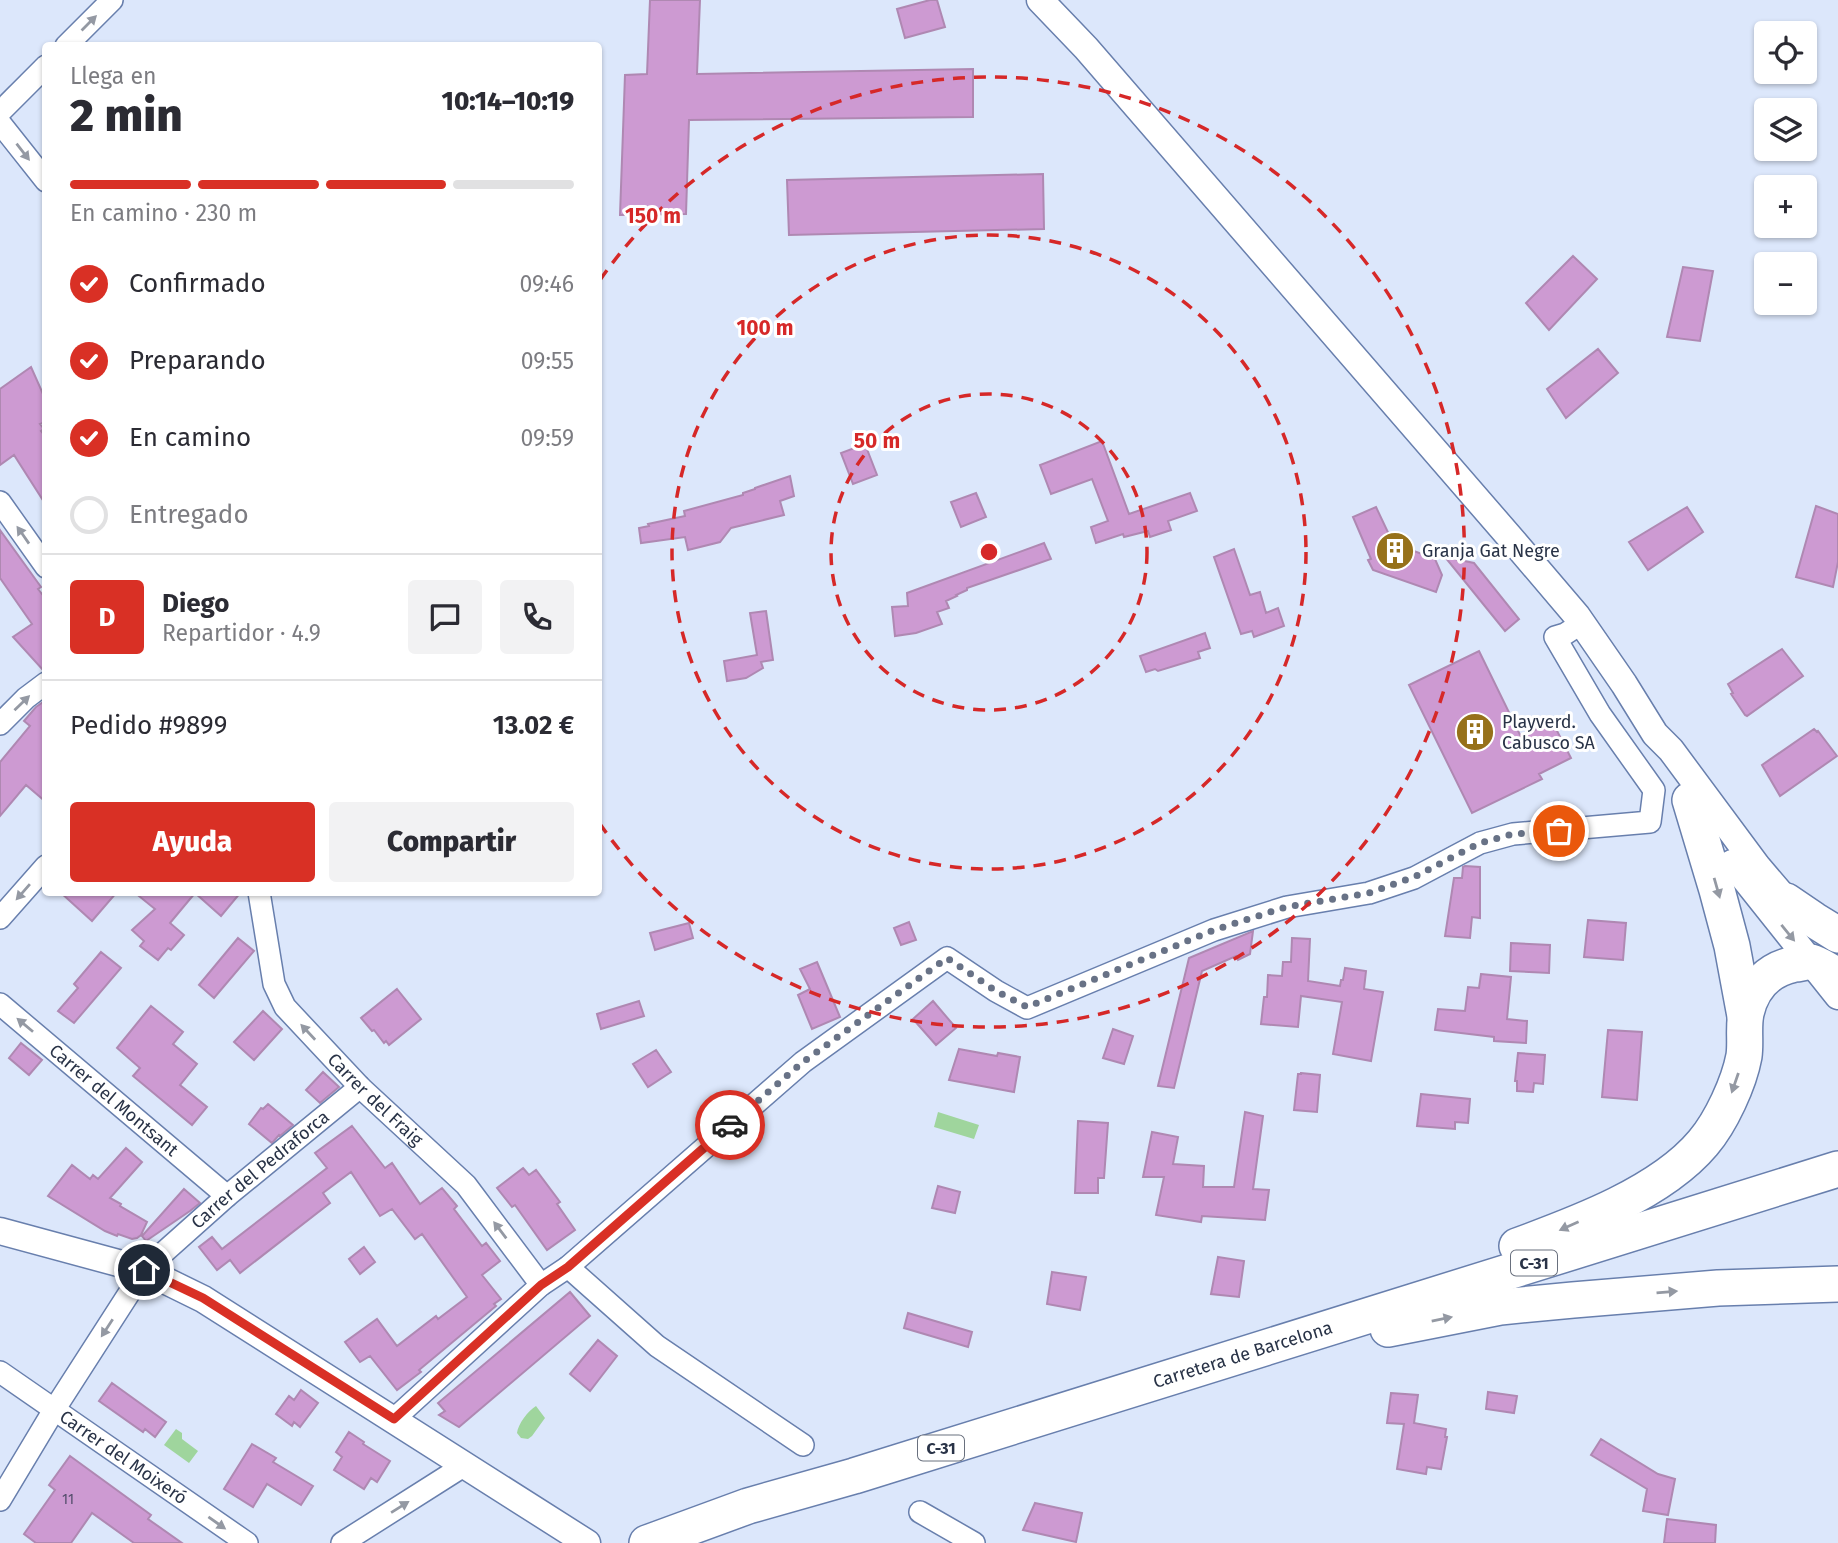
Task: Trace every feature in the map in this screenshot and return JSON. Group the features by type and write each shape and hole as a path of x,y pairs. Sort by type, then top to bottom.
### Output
{"highway":[{"path":"1230,1358 1557,1231 1624,1201 1663,1178 1686,1161 1704,1142 1734,1088 1744,1057 1745,1016 1729,935 1690,800"},
{"path":"1786,901 1838,935"},
{"path":"1745,1016 1756,986 1782,966 1829,967"},
{"name":"Carretera de Barcelona","path":"650,1542 748,1506 854,1476 1838,1169"},
{"path":"1230,1358 1500,1307 1718,1288 1838,1284"}],"street":[{"path":"70,42 112,0"},
{"path":"1041,0 1262,250 1582,623 1655,734 1671,750 1786,901 1829,967 1838,996"},
{"path":"0,112 42,70"},
{"path":"0,123 42,176"},
{"path":"0,502 42,561"},
{"path":"394,1419 541,1285 568,1267 803,1062 947,958 996,991 1027,1007 1214,930 1286,907 1369,893 1414,877 1480,843 1513,834 1650,822 1654,790 1600,714 1555,637 1582,623"},
{"path":"0,724 42,686"},
{"path":"1655,734 1656,745 1720,848 1829,967"},
{"path":"0,918 42,871"},
{"name":"Carrer del Fraig","path":"260,896 274,984 285,1007 360,1087 466,1185 541,1285"},
{"name":"Carrer del Montsant","path":"0,1004 227,1196"},
{"name":"Carrer del Pedraforca","path":"0,1500 144,1270 227,1196 360,1087"},
{"path":"0,1231 144,1270 203,1298 587,1543"},
{"path":"568,1267 657,1346 803,1445"},
{"name":"Carrer del Moixeró","path":"0,1372 247,1543"},
{"path":"342,1543 465,1465"},
{"path":"920,1512 974,1543"}],"shaded area":[{"path":"938,1112 979,1125 974,1139 934,1127"},
{"path":"536,1406 545,1418 532,1436 528,1439 521,1438 517,1433 519,1426"},
{"path":"176,1429 182,1433 182,1439 198,1451 189,1463 164,1445"}],"building":[{"path":"650,0 700,0 697,74 973,69 973,117 689,120 686,214 620,215 625,75 647,74"},
{"path":"937,0 945,27 905,38 897,9"},
{"path":"1043,174 1044,229 789,235 787,180"},
{"path":"1573,256 1597,279 1549,330 1526,303"},
{"path":"1683,267 1713,271 1700,341 1667,337"},
{"path":"1598,349 1618,373 1566,418 1547,389"},
{"path":"31,367 42,392 42,499 14,455 0,465 0,389"},
{"path":"1102,441 1129,514 1190,493 1197,511 1168,521 1171,530 1150,537 1148,531 1124,537 1123,534 1096,543 1091,527 1108,521 1092,479 1051,494 1040,465"},
{"path":"865,444 877,475 853,484 841,453"},
{"path":"790,476 794,496 780,501 784,515 731,528 720,542 688,550 685,537 641,543 639,528 685,516 684,511 743,495"},
{"path":"976,493 986,517 961,527 951,502"},
{"path":"1816,506 1838,514 1838,562 1833,587 1796,577"},
{"name":"Granja Gat Negre","path":"1376,507 1393,543 1435,559 1442,575 1436,592 1373,570 1353,517"},
{"path":"1687,507 1703,532 1648,570 1629,542"},
{"path":"0,530 41,587 38,589 42,594 42,669 13,637 32,624 0,578"},
{"path":"1044,543 1051,559 967,588 946,601 949,608 937,612 942,624 916,633 895,636 892,607 908,606 907,593"},
{"path":"1234,549 1250,595 1260,592 1266,613 1278,608 1284,626 1254,637 1252,631 1241,634 1214,557"},
{"path":"1445,557 1474,563 1519,619 1505,631"},
{"path":"766,611 773,660 761,662 763,668 746,678 727,681 724,661 757,655 750,613"},
{"path":"1205,633 1210,648 1198,652 1200,658 1146,672 1140,656"},
{"path":"1782,649 1803,676 1745,715 1731,694 1733,693 1728,684"},
{"name":"Playverd. Cabusco SA","path":"1479,651 1521,737 1552,721 1571,758 1539,774 1542,779 1472,813 1409,685"},
{"path":"42,703 42,799 26,785 0,816 0,762 30,726 24,721"},
{"path":"1814,729 1837,756 1780,796 1762,765"},
{"path":"1465,866 1480,867 1480,918 1472,917 1470,938 1445,936 1454,878 1462,878"},
{"path":"64,896 114,896 92,921"},
{"path":"139,896 192,896 170,923 184,935 158,960 140,946 144,941 132,930 155,909"},
{"path":"198,896 238,896 221,916"},
{"path":"1588,920 1626,923 1623,960 1584,957"},
{"path":"909,922 916,940 901,945 894,928"},
{"path":"689,923 693,938 655,950 650,933"},
{"path":"1253,931 1250,954 1238,960 1236,956 1202,971 1174,1088 1158,1086 1189,958"},
{"path":"238,938 254,951 214,998 199,985"},
{"path":"1292,938 1310,939 1308,981 1340,986 1345,968 1366,971 1364,989 1383,992 1371,1061 1333,1054 1342,1002 1301,996 1298,1027 1261,1024 1264,997 1267,997 1268,975 1282,976 1283,962 1291,962"},
{"path":"1511,943 1550,945 1549,973 1510,971"},
{"path":"101,952 121,968 74,1023 58,1011 78,988 74,984"},
{"path":"817,962 840,1017 812,1029 798,995 810,989 800,969"},
{"path":"1481,974 1511,977 1507,1019 1527,1021 1526,1043 1494,1041 1494,1037 1435,1030 1438,1009 1465,1011 1468,987 1479,988"},
{"path":"397,989 421,1019 389,1045 361,1018"},
{"path":"639,1001 644,1016 601,1029 597,1014"},
{"path":"933,1001 956,1028 936,1045 913,1019"},
{"path":"151,1006 183,1032 173,1044 197,1064 180,1085 207,1107 192,1125 133,1076 140,1068 117,1048"},
{"path":"263,1011 282,1029 254,1060 234,1042"},
{"path":"1113,1029 1133,1036 1124,1064 1103,1058"},
{"path":"1608,1030 1642,1032 1637,1100 1602,1097"},
{"path":"21,1043 42,1060 29,1075 9,1058"},
{"path":"959,1049 1020,1057 1014,1092 949,1080"},
{"path":"656,1050 671,1072 648,1087 633,1064"},
{"path":"1518,1053 1545,1055 1543,1084 1534,1083 1533,1092 1517,1091 1515,1081"},
{"path":"323,1072 339,1087 320,1103 306,1090"},
{"path":"1298,1074 1320,1075 1317,1112 1294,1110"},
{"path":"1421,1094 1470,1099 1468,1123 1455,1122 1455,1129 1417,1126"},
{"path":"268,1104 293,1125 272,1143 249,1124 261,1108"},
{"path":"1245,1112 1263,1116 1253,1189 1269,1190 1265,1220 1202,1216 1201,1222 1156,1215 1164,1177 1143,1177 1152,1132 1178,1137 1173,1164 1204,1166 1203,1187 1234,1187"},
{"path":"1078,1121 1108,1123 1104,1178 1098,1178 1098,1193 1075,1193"},
{"path":"352,1126 385,1168 392,1163 420,1204 442,1188 457,1206 454,1209 482,1246 486,1243 500,1261 482,1275 501,1299 494,1304 496,1306 397,1390 370,1356 360,1362 345,1342 377,1319 397,1346 436,1316 438,1319 467,1297 422,1234 415,1239 392,1209 380,1216 351,1172 323,1193 330,1203 240,1273 230,1260 217,1270 199,1247 212,1237 222,1249 327,1168 315,1153"},
{"path":"126,1148 142,1162 110,1198 147,1222 137,1238 117,1236 105,1231 48,1196 72,1165 90,1179 93,1175 98,1179"},
{"path":"523,1168 529,1175 536,1170 560,1202 557,1204 575,1230 547,1250 515,1205 512,1207 497,1188"},
{"path":"938,1186 960,1192 955,1213 932,1208"},
{"path":"184,1189 200,1203 146,1241 142,1236"},
{"path":"364,1247 375,1262 360,1274 349,1259"},
{"path":"1218,1257 1244,1261 1239,1297 1211,1294"},
{"path":"1052,1272 1086,1277 1080,1310 1047,1304"},
{"path":"570,1292 590,1316 459,1427 439,1415 445,1411 438,1403"},
{"path":"908,1313 972,1332 968,1347 904,1328"},
{"path":"598,1340 617,1356 590,1391 570,1374"},
{"path":"112,1383 166,1422 155,1437 145,1429 143,1432 99,1401"},
{"path":"301,1390 318,1403 300,1427 294,1422 292,1426 276,1414 289,1396 294,1400"},
{"path":"1488,1392 1517,1396 1514,1413 1486,1409"},
{"path":"1391,1393 1418,1395 1414,1423 1446,1429 1441,1469 1427,1467 1426,1474 1397,1469 1404,1424 1387,1423"},
{"path":"349,1432 390,1461 377,1482 371,1478 364,1489 334,1470 342,1457 336,1452"},
{"path":"1601,1439 1658,1474 1675,1479 1668,1515 1643,1511 1647,1489 1591,1455"},
{"path":"252,1444 276,1458 273,1462 313,1486 301,1505 267,1484 253,1507 224,1489"},
{"path":"70,1456 151,1515 148,1519 182,1543 134,1543 92,1513 71,1543 36,1543 24,1534 55,1490 49,1485"},
{"path":"1035,1503 1082,1513 1076,1542 1023,1530"},
{"path":"1667,1519 1716,1525 1715,1543 1664,1543"}],"way so far":[{"path":"730,1125 803,1062 947,958 996,991 1027,1007 1214,930 1286,907 1369,893 1414,877 1480,843 1513,834 1559,831"}],"place":[{"name":"Granja Gat Negre","path":"1395,551"},
{"name":"Playverd. Cabusco SA","path":"1475,732"}],"route":[{"path":"144,1270 203,1298 394,1419 541,1285 568,1267 730,1125"}]}
